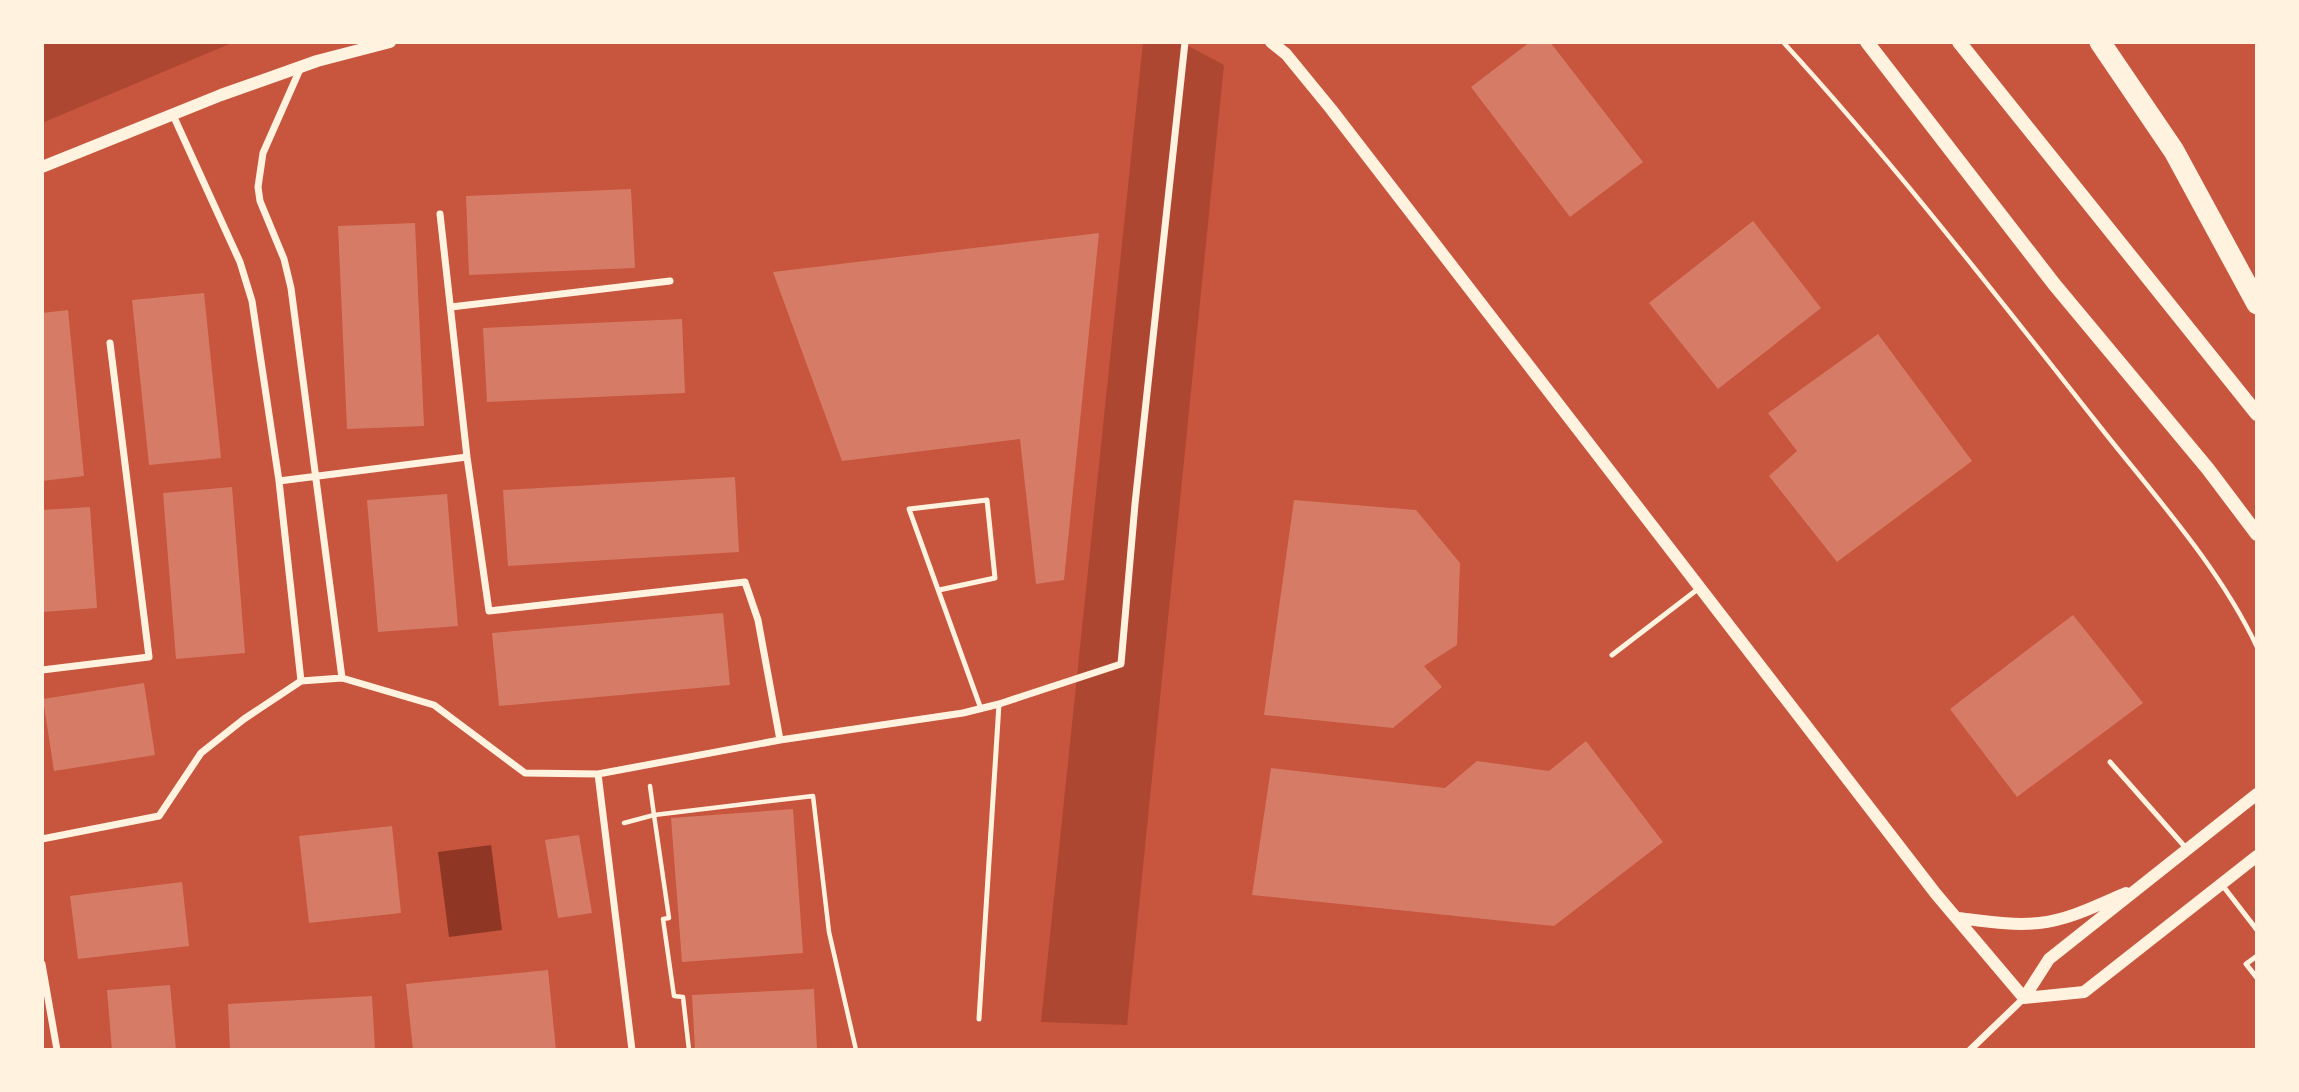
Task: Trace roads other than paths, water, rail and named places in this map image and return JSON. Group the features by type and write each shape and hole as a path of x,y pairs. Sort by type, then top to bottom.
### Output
{"highway":[{"path":"2100,42 2174,151 2257,304"}],"main road":[{"path":"1867,42 2054,284 2207,469 2257,534"},
{"path":"1959,42 2257,414"}],"street":[{"path":"42,167 301,67 390,42"},
{"path":"42,839 159,816 201,753 244,719 301,681 342,678 434,705 525,773 598,774 780,740 981,709 1121,664 1135,504 1185,42"},
{"path":"1270,42 1286,54 1331,109 1936,894 2024,998"},
{"path":"301,67 263,153 258,187 260,201 284,259 291,288 342,678"},
{"path":"173,115 240,262 252,300 279,481 301,681"},
{"path":"440,214 467,457 489,611 745,582 758,620 780,740"},
{"path":"451,307 670,281"},
{"path":"42,670 149,657 110,342"},
{"path":"279,481 467,457"},
{"path":"598,774 632,1050"},
{"path":"1970,1050 2024,998 2049,959 2257,794"},
{"path":"2024,998 2084,992 2257,856"},
{"path":"1958,918 2020,924 2040,923 2060,919 2143,886"},
{"path":"42,964 57,1050"}],"lane":[{"path":"939,590 995,578 987,500 909,509 981,709"},
{"path":"1612,655 1700,587"},
{"path":"979,1019 999,704"},
{"path":"2110,762 2188,850"},
{"path":"2221,884 2257,930"},
{"path":"2257,956 2246,964 2257,978"}]}
